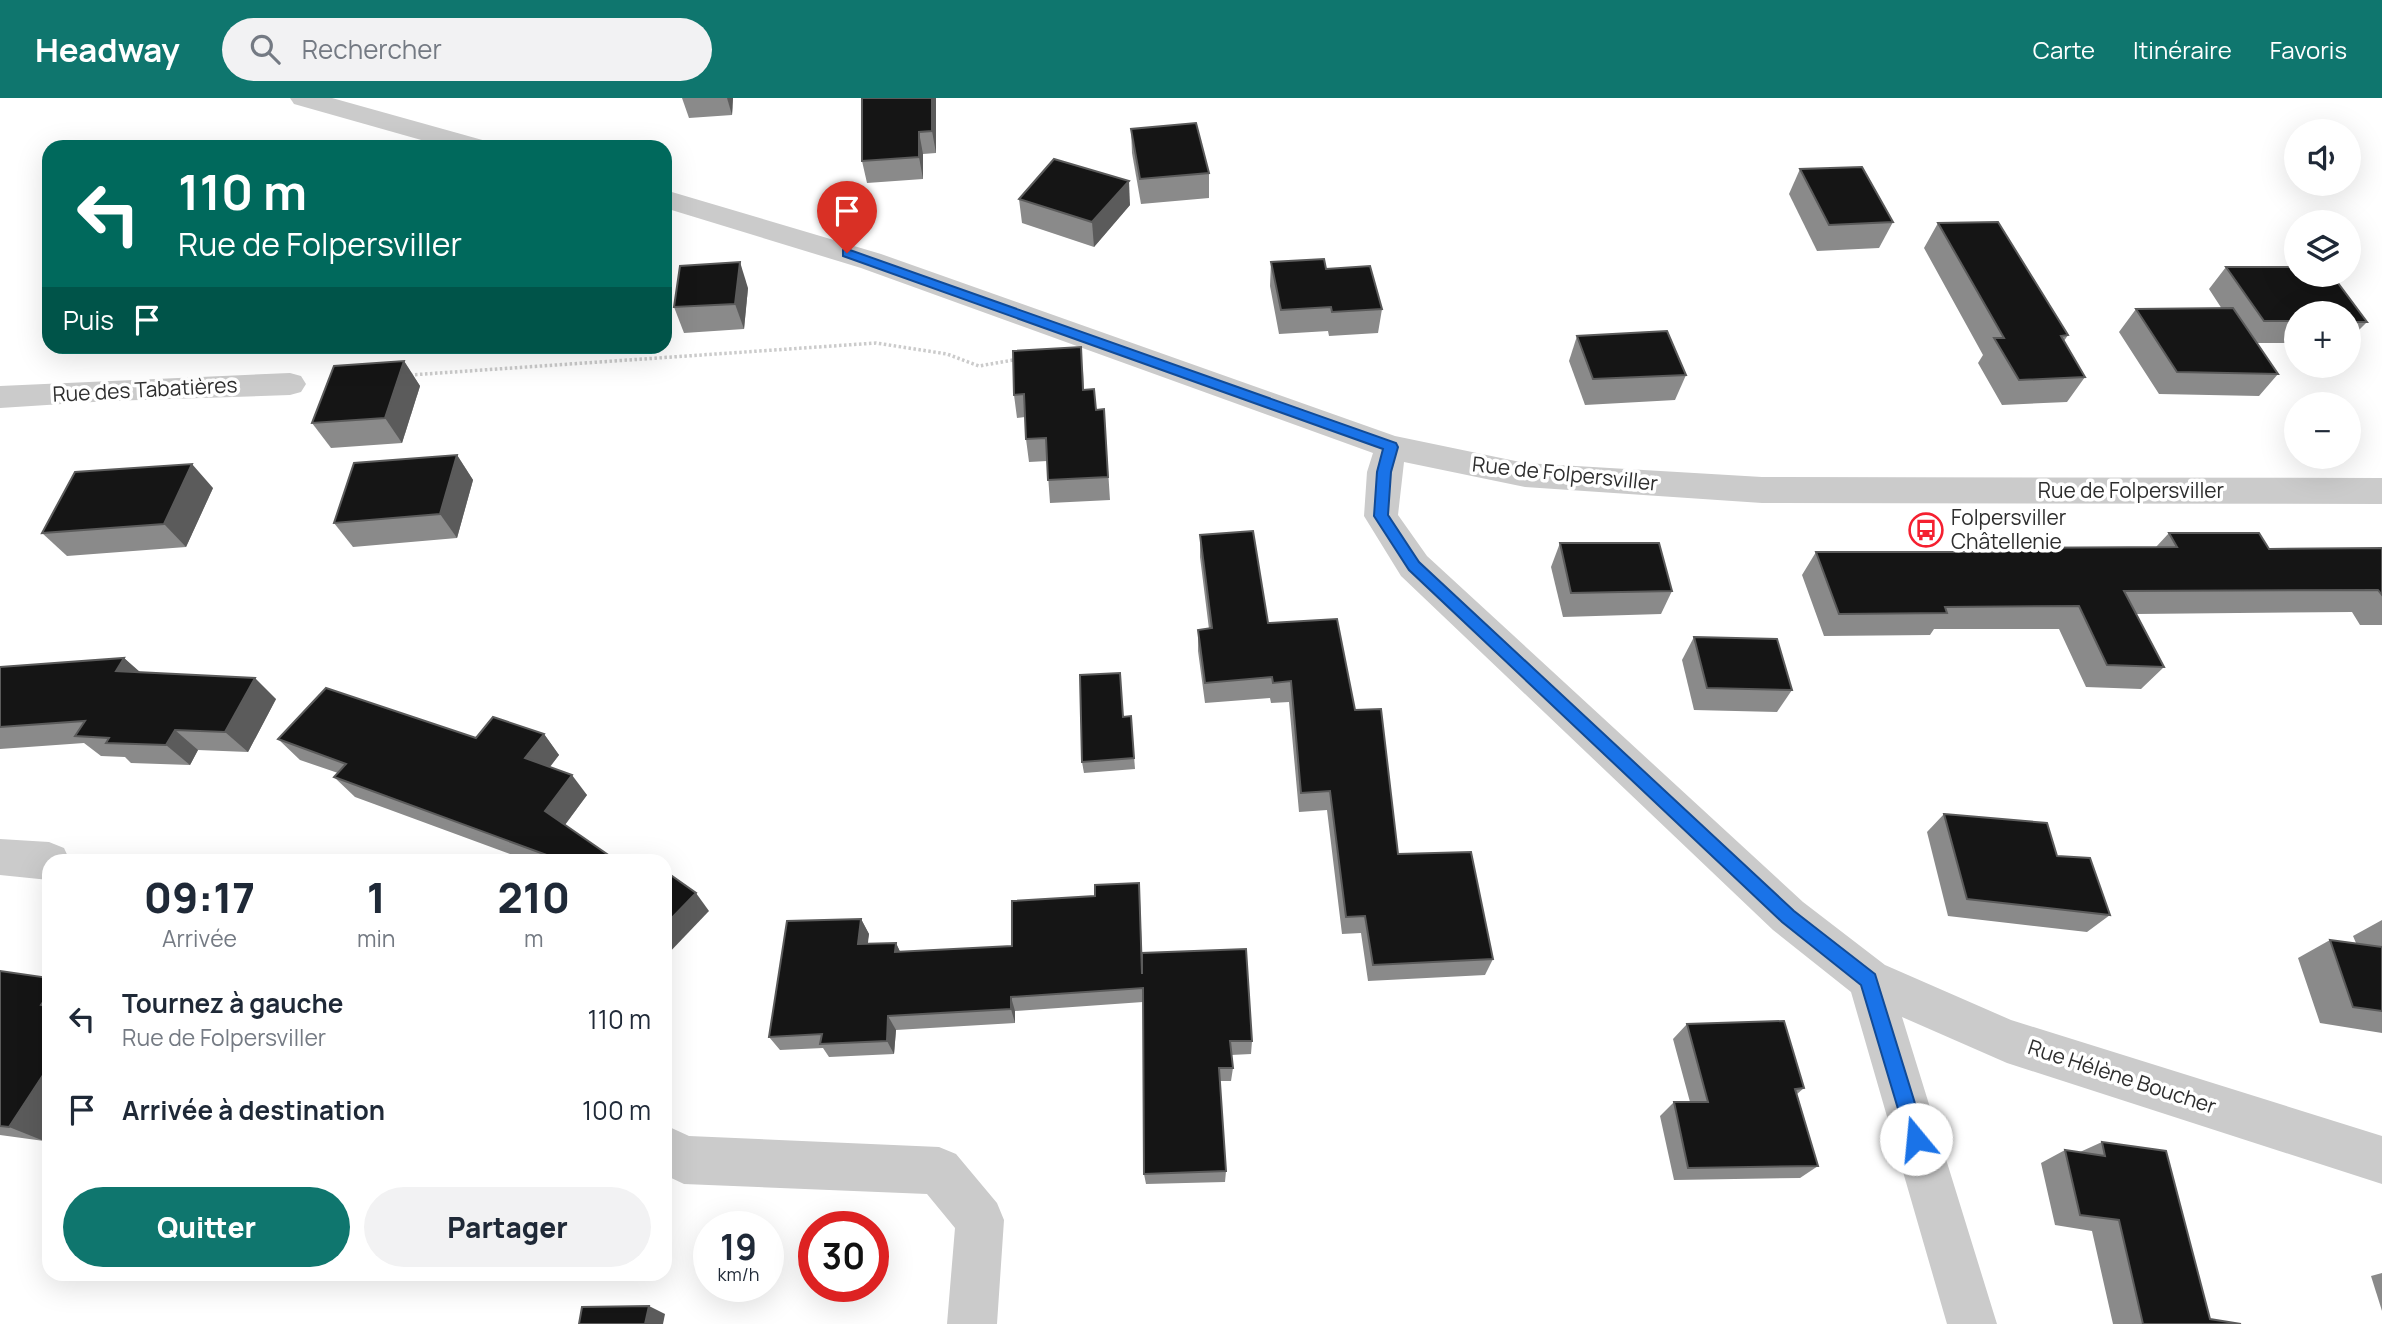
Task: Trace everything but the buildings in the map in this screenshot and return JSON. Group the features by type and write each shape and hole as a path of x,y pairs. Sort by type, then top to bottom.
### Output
{"street":[{"path":"303,98 451,140"},
{"name":"Rue de Folpersviller","path":"672,202 872,261 1069,334 1391,447 1525,475 1726,489 2382,491"},
{"name":"Rue des Tabatières","path":"0,397 109,390 290,384"},
{"name":"Rue Hélène Boucher","path":"1391,447 1384,472 1381,516 1414,566 1788,916 1869,980 2007,1041 2382,1160"},
{"path":"0,858 42,861"},
{"path":"1869,980 1972,1324"},
{"path":"672,1153 684,1160 939,1171 980,1220 972,1324"}],"path":[{"path":"400,376 877,343 947,354 979,366 1012,362 1069,334"}],"place":[{"name":"Folpersviller Châtellenie","path":"1926,530"}],"route":[{"path":"847,253 1391,447 1384,472 1381,516 1414,566 1788,916 1869,980 1916,1139"}]}
